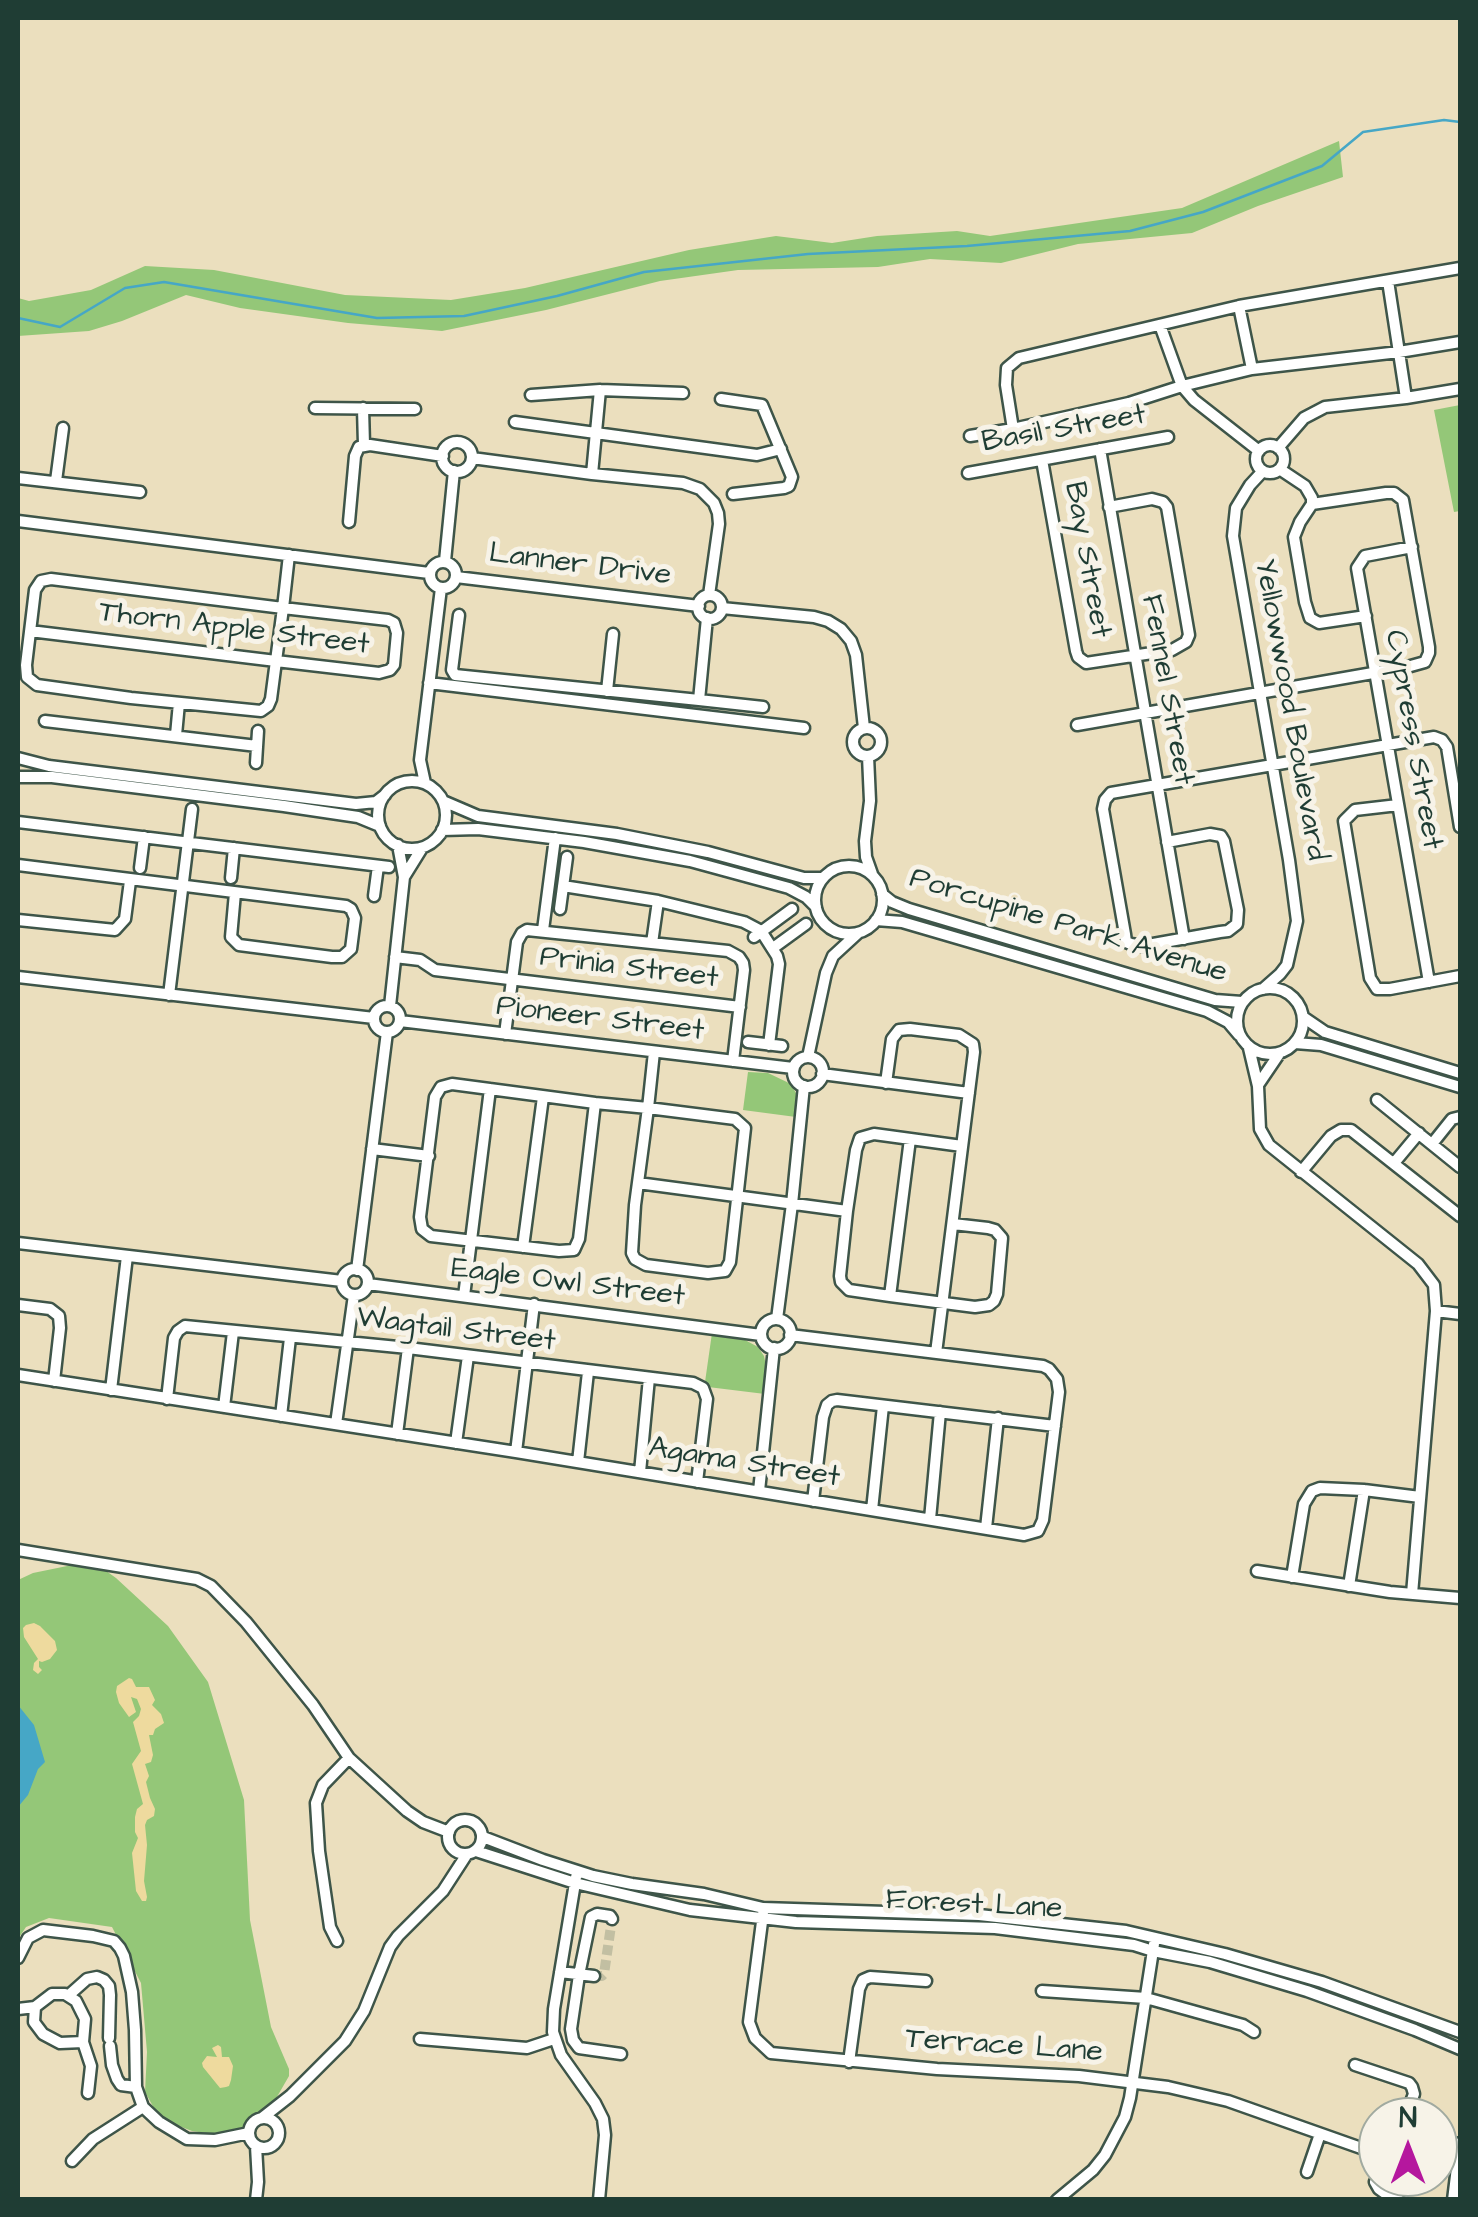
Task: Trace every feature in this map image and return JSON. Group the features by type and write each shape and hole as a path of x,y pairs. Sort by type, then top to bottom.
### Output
{"street":[{"path":"1013,429 1006,374 1019,358 1239,306 1460,268"},
{"path":"1388,281 1406,398"},
{"path":"1239,306 1252,369"},
{"path":"1160,324 1182,386 1259,451"},
{"path":"970,436 1129,403 1252,369 1460,342"},
{"path":"1278,448 1304,418 1325,407 1460,388"},
{"path":"592,474 600,390"},
{"path":"531,395 600,390 683,393"},
{"path":"721,398 762,405 792,478 789,486 733,494"},
{"path":"315,408 415,409"},
{"path":"363,408 364,445"},
{"path":"515,422 756,454 780,450"},
{"path":"56,482 63,428"},
{"name":"Basil Street","path":"968,473 1168,437"},
{"path":"460,442 470,450 472,458 466,469 454,471 442,456 448,445 460,442"},
{"path":"1266,446 1278,448 1284,456 1281,470 1263,472 1256,460 1259,451 1266,446"},
{"path":"350,522 354,456 358,447 442,456"},
{"name":"Fennel Street","path":"1100,450 1184,938"},
{"path":"472,458 692,485 708,495 718,513 710,595"},
{"name":"Bay Street","path":"1042,460 1078,657 1093,664 1180,647 1189,630 1168,507 1152,499 1109,506"},
{"path":"1281,470 1305,486 1312,504 1294,537 1310,618 1319,624 1366,616"},
{"path":"444,561 454,471"},
{"name":"Yellowwood Boulevard","path":"1263,472 1241,498 1233,527 1297,910 1287,965 1293,998"},
{"path":"18,478 140,492"},
{"path":"1077,726 1424,662 1430,647 1400,496 1394,493 1312,504"},
{"path":"18,520 429,573"},
{"name":"Cypress Street","path":"1412,546 1370,554 1361,558 1357,568 1429,982"},
{"path":"283,608 45,580 35,590 26,671 37,685 261,711 271,699 283,608 289,555"},
{"path":"444,561 454,568 456,576 449,586 441,588 433,584 429,573 436,563 444,561"},
{"name":"Lanner Drive","path":"456,576 699,606"},
{"path":"424,783 420,760 441,588"},
{"path":"710,595 717,597 722,608 715,617 707,618 700,613 699,606 702,598 710,595"},
{"name":"Thorn Apple Street","path":"30,630 379,673 394,665 394,623 283,608"},
{"path":"722,608 814,617 841,629 856,654 864,728"},
{"path":"459,614 452,670 455,675 763,708"},
{"path":"698,700 707,618"},
{"path":"607,691 613,634"},
{"path":"429,682 804,728"},
{"path":"176,736 179,702"},
{"path":"45,721 257,746"},
{"path":"864,728 877,732 881,740 877,753 868,756 856,752 853,744 857,732 864,728"},
{"path":"256,764 258,731"},
{"path":"1167,842 1216,834 1224,840 1238,910 1237,924 1228,930 1142,946 1126,942 1103,810 1104,800 1111,793 1434,737 1447,747 1460,827"},
{"path":"833,956 876,920 880,912 882,894 870,870 865,841 870,801 868,756"},
{"path":"18,758 49,766 356,804 376,802 390,789 407,782 424,783 443,802 446,811 442,830 422,848 404,877"},
{"path":"407,782 420,760"},
{"path":"18,777 358,816 380,826 398,845 422,848"},
{"path":"380,826 379,810 384,795"},
{"path":"443,802 478,816 634,837 804,878 824,878"},
{"path":"1398,804 1354,810 1344,821 1370,978 1377,989 1382,989 1460,976"},
{"path":"169,995 192,809"},
{"path":"18,822 383,866 374,896"},
{"path":"442,830 478,828 638,851 789,888 816,907"},
{"path":"140,868 144,838"},
{"path":"543,930 555,838"},
{"path":"859,932 846,933 828,926 816,907 816,891 824,878 850,860 865,841"},
{"path":"390,1006 404,877 398,845"},
{"path":"230,878 234,848"},
{"path":"560,909 566,857"},
{"path":"18,865 346,906 355,918 351,949 346,955 332,957 239,946 231,937 234,893"},
{"path":"840,867 858,867 874,878"},
{"path":"18,920 115,930 125,919 130,880"},
{"path":"563,886 658,901 744,922 772,948 779,964 776,1046 748,1042"},
{"name":"Porcupine Park Avenue","path":"882,894 909,909 1215,1000 1242,1002"},
{"path":"652,944 658,901"},
{"path":"757,934 792,909"},
{"name":"Porcupine Park Avenue","path":"876,920 902,922 1207,1011 1228,1022 1239,1035"},
{"path":"772,948 806,924"},
{"path":"808,1057 820,995 833,956 828,926"},
{"path":"505,1034 519,937 527,930 543,930 734,953 743,963 734,1061"},
{"name":"Prinia Street","path":"395,957 420,960 435,970 740,1007"},
{"path":"1287,965 1242,1002 1236,1018 1239,1035 1249,1048 1258,1086 1258,1118 1263,1136 1301,1172 1424,1270 1434,1285 1436,1311 1412,1594"},
{"path":"18,977 374,1018"},
{"path":"1258,1086 1279,1054 1295,1043 1303,1016 1298,1003 1284,991 1263,988"},
{"path":"374,1018 378,1010 390,1006"},
{"path":"374,1018 379,1029 387,1032 397,1028 399,1013 390,1006"},
{"path":"1303,1016 1325,1032 1460,1073"},
{"name":"Pioneer Street","path":"400,1021 793,1068"},
{"path":"886,1082 892,1039 899,1030 960,1035 970,1040 974,1052 936,1353"},
{"path":"356,1270 387,1032"},
{"path":"1295,1043 1321,1045 1460,1086"},
{"path":"1249,1048 1263,1054 1279,1054"},
{"path":"595,1103 578,1246 574,1250 432,1236 422,1229 420,1217 435,1097 440,1087 452,1084 648,1108 741,1123 746,1135 730,1262 725,1270 708,1273 646,1266 634,1259 632,1253 638,1183 648,1108 654,1052"},
{"path":"808,1057 818,1061 822,1074 813,1086 804,1086 796,1081 793,1068 808,1057"},
{"path":"822,1074 968,1093"},
{"path":"777,1319 804,1086"},
{"path":"464,1296 490,1089"},
{"path":"523,1247 543,1096"},
{"path":"1378,1100 1460,1167"},
{"path":"1432,1144 1452,1119 1460,1116"},
{"path":"1301,1172 1331,1136 1346,1129 1355,1132 1460,1216"},
{"path":"1394,1163 1418,1133"},
{"path":"953,1224 995,1230 1002,1238 997,1294 994,1301 983,1307 849,1290 841,1282 847,1211 860,1138 874,1134 962,1146"},
{"path":"890,1296 910,1139"},
{"path":"372,1149 429,1156"},
{"path":"638,1183 847,1211"},
{"path":"18,1243 342,1281"},
{"path":"111,1390 127,1256"},
{"path":"356,1270 363,1272 368,1284 363,1292 354,1295 343,1288 342,1281 347,1272 356,1270"},
{"name":"Eagle Owl Street","path":"368,1284 761,1334"},
{"path":"336,1424 354,1295"},
{"path":"516,1452 534,1304"},
{"path":"18,1305 47,1308 58,1314 54,1381"},
{"path":"1436,1311 1460,1314"},
{"path":"777,1319 786,1323 790,1336 784,1346 774,1348 766,1345 761,1334 764,1324 777,1319"},
{"name":"Wagtail Street","path":"167,1399 174,1338 180,1329 191,1326 693,1383 706,1392 696,1482"},
{"path":"224,1407 233,1332"},
{"name":"Agama Street","path":"18,1376 1029,1535 1042,1527 1059,1385 1050,1370 1043,1366 790,1336"},
{"path":"281,1416 290,1338"},
{"path":"397,1434 408,1348"},
{"path":"758,1492 774,1348"},
{"path":"456,1443 468,1356"},
{"path":"578,1462 588,1372"},
{"path":"640,1472 649,1378"},
{"path":"813,1501 824,1417 828,1405 837,1400 1054,1426"},
{"path":"872,1510 883,1406"},
{"path":"930,1519 940,1412"},
{"path":"986,1528 998,1418"},
{"path":"1292,1576 1308,1494 1320,1488 1420,1497"},
{"path":"1349,1586 1364,1490"},
{"path":"18,1550 206,1582 314,1704 350,1758 407,1811 449,1832"},
{"path":"1257,1571 1460,1598"},
{"path":"337,1941 330,1927 316,1803 323,1785 350,1758"},
{"path":"270,2147 256,2146 250,2140 252,2124 288,2098 355,2028 390,1947 434,1902 481,1845 483,1837 478,1825 468,1820 457,1822 449,1832 451,1880"},
{"name":"Forest Lane","path":"483,1837 576,1877 660,1905 995,1928 1225,1954 1308,1978 1460,2032"},
{"path":"451,1848 472,1853"},
{"name":"Forest Lane","path":"472,1853 576,1877 704,1894 763,1914"},
{"path":"576,1877 553,2022 554,2039 560,2056 603,2119 599,2200"},
{"name":"Terrace Lane","path":"763,1914 749,2022 754,2038 764,2050 780,2056 850,2062 1133,2081 1203,2094 1358,2147"},
{"path":"612,1919 592,1915 571,2029 575,2044 583,2049 621,2054"},
{"path":"18,1958 28,1938 43,1930 109,1939 120,1948 133,2001 136,2087 143,2107 158,2122 187,2139 214,2140 249,2132"},
{"path":"1057,2200 1093,2170 1124,2117 1154,1945"},
{"name":"Forest Lane","path":"1154,1945 1345,2004 1460,2050"},
{"path":"560,1972 594,1976"},
{"path":"69,1995 88,1979 104,1980 109,1986 110,2042 117,2080 121,2085 136,2087"},
{"path":"850,2062 862,1980 926,1981"},
{"path":"1042,1991 1146,1998 1243,2025 1254,2032"},
{"path":"18,2008 36,2007 49,1995 69,1995 76,2002 84,2014 83,2042 91,2066 88,2093"},
{"path":"36,2007 34,2022 42,2034 60,2042 83,2042"},
{"path":"420,2039 527,2048 554,2039"},
{"path":"1355,2065 1412,2087 1413,2097"},
{"path":"258,2182 270,2147 278,2139 281,2111 288,2098"},
{"path":"72,2161 93,2139 143,2107"},
{"path":"262,2118 278,2127"},
{"path":"1307,2172 1320,2134"},
{"path":"1453,2200 1460,2143"},
{"path":"256,2146 256,2200"}],"green space":[{"path":"1339,141 1343,177 1192,233 1078,244 1001,263 930,259 878,267 738,270 660,281 442,331 240,308 186,295 89,331 18,336 18,298 29,301 91,290 145,266 214,270 345,295 451,300 525,288 689,250 776,236 832,243 957,231 990,236 1182,208"},
{"path":"1460,405 1460,511 1454,512 1434,410"},
{"path":"748,1072 768,1073 791,1084 798,1097 796,1117 743,1110"},
{"path":"712,1333 734,1334 758,1347 768,1375 765,1394 708,1387 705,1382"},
{"path":"77,1564 102,1568 116,1578 168,1626 208,1682 244,1800 250,1920 271,2027 289,2069 289,2076 270,2109 257,2113 246,2127 213,2134 192,2131 171,2123 155,2110 145,2092 147,2052 141,1983 112,1927 49,1918 26,1927 18,1939 18,1580"}],"sand":[{"path":"34,1623 55,1641 57,1650 50,1659 39,1661 42,1670 38,1674 33,1670 38,1659 24,1637 23,1628"},
{"path":"129,1678 136,1687 149,1687 155,1700 152,1705 164,1723 149,1735 153,1755 151,1762 145,1764 155,1809 145,1825 146,1901 136,1891 132,1853 138,1838 135,1817 143,1804 132,1764 141,1751 133,1722 141,1709 137,1699 131,1697 136,1712 129,1717 116,1692 117,1686"},
{"path":"218,2045 222,2057 229,2057 233,2066 229,2086 220,2088 202,2063 207,2056 217,2057 212,2048"}],"water":[{"path":"18,1705 34,1725 45,1762 18,1807"}],"waterway":[{"path":"18,318 60,327 125,288 164,282 377,318 464,316 644,272 808,254 967,246 1130,231 1203,212 1322,166 1363,132 1444,120 1460,122"}],"tunnel":[{"path":"594,1976 604,1974 612,1919"}]}
